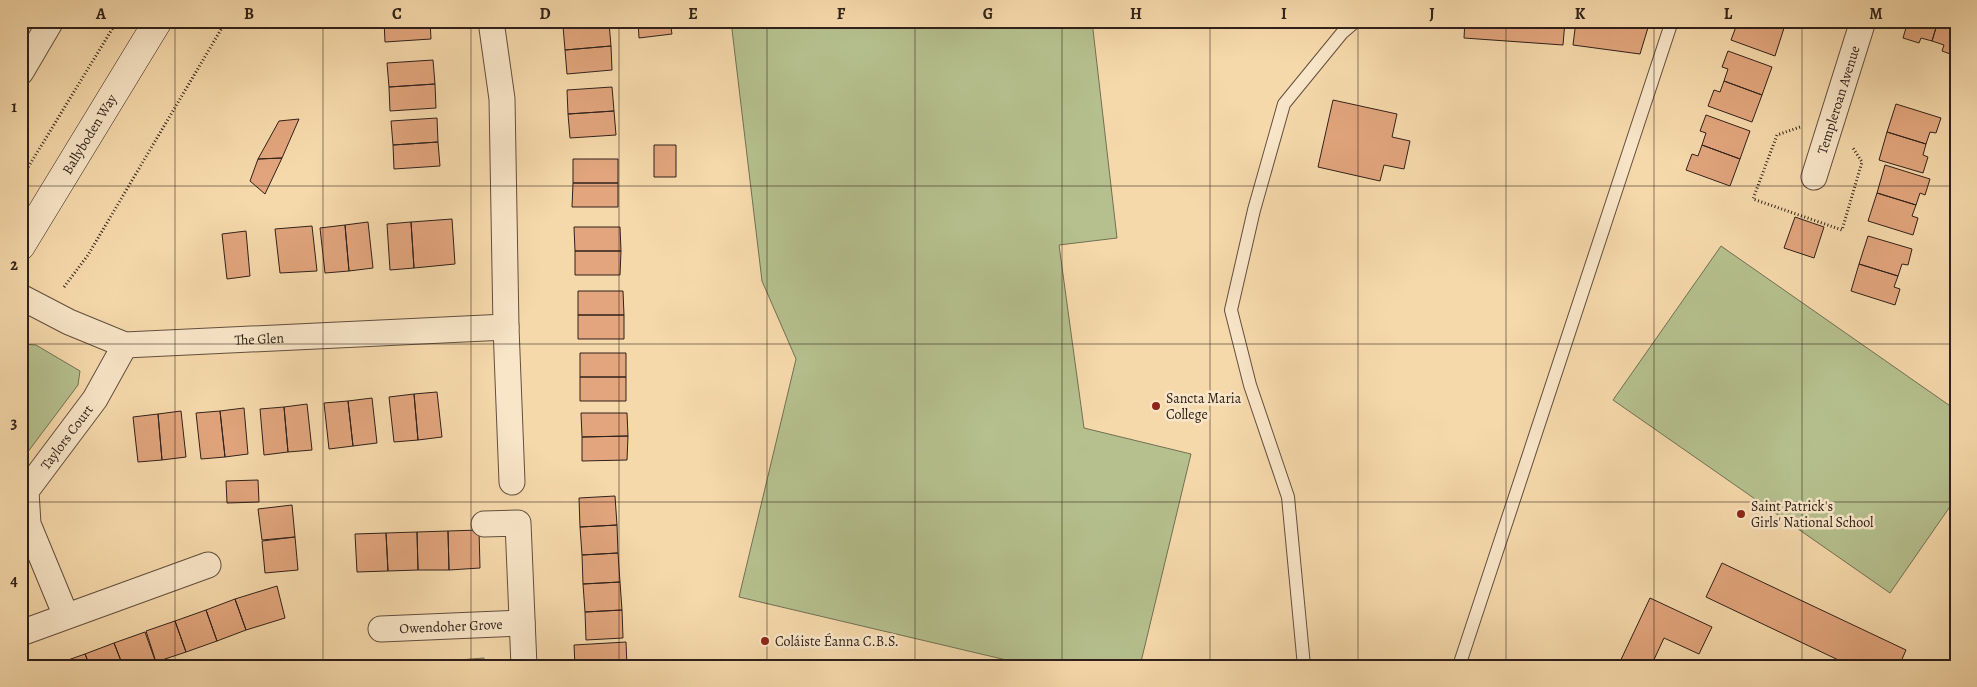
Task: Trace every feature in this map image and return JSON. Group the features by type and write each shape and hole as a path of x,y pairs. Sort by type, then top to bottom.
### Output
{"main road":[{"name":"Ballyboden Way","path":"21,246 158,21"}],"street":[{"path":"21,72 50,21"},
{"path":"491,21 502,99 506,326 512,482"},
{"name":"Templeroan Avenue","path":"1814,177 1863,21"},
{"name":"The Glen","path":"30,302 69,322 125,345 506,326"},
{"name":"Taylors Court","path":"66,616 28,524 26,491 95,399 125,345"},
{"name":"Owendoher Grove","path":"484,524 518,523 524,666"},
{"path":"21,633 208,565"},
{"name":"Owendoher Grove","path":"381,629 522,623"}],"lane":[{"path":"1304,666 1288,497 1250,385 1231,310 1254,210 1284,104 1342,33 1356,21"},
{"path":"1459,666 1672,21"}],"path":[{"path":"21,179 117,21"},
{"path":"30,302 61,291 88,255 226,21"}],"green space":[{"path":"731,21 1092,21 1117,238 1059,245 1084,428 1191,454 1140,666 1032,666 739,597 796,359 762,281"},
{"path":"1721,246 1956,410 1956,498 1890,593 1613,400"},
{"path":"21,344 36,345 80,371 78,385 21,461"},
{"path":"484,658 485,666 419,666 420,663"}],"building":[{"path":"384,21 430,21 431,39 385,42"},
{"path":"638,21 670,21 672,34 639,38"},
{"path":"1465,21 1565,21 1563,45 1464,38"},
{"path":"1576,21 1650,21 1640,54 1573,45"},
{"path":"1743,21 1764,21 1784,28 1775,56 1731,40 1737,24 1742,26"},
{"path":"1764,21 1787,21 1784,28"},
{"path":"1908,21 1938,21 1932,41 1921,38 1919,43 1903,38"},
{"path":"1938,21 1956,21 1956,56 1942,51 1944,45 1932,41"},
{"path":"609,23 611,46 565,50 563,26"},
{"path":"611,46 612,70 567,74 565,50"},
{"path":"1728,51 1772,67 1762,95 1724,81 1728,69 1722,67"},
{"path":"433,60 435,84 389,87 387,63"},
{"path":"1724,81 1762,95 1752,122 1708,106 1714,90 1720,92"},
{"path":"435,84 436,108 390,111 389,87"},
{"path":"612,87 614,111 568,114 567,90"},
{"path":"1333,100 1397,114 1392,137 1410,141 1404,169 1384,165 1380,181 1318,167"},
{"path":"1896,104 1941,118 1936,133 1930,132 1926,144 1887,132"},
{"path":"614,111 616,135 570,138 568,114"},
{"path":"1706,115 1750,131 1740,159 1702,145 1706,133 1700,131"},
{"path":"437,118 438,142 393,145 391,121"},
{"path":"299,119 282,158 258,159 279,121"},
{"path":"1887,132 1926,144 1923,155 1928,157 1923,173 1879,160"},
{"path":"438,142 440,166 394,169 393,145"},
{"path":"654,145 676,145 676,177 654,177"},
{"path":"1702,145 1740,159 1730,186 1686,170 1692,154 1698,156"},
{"path":"282,158 265,194 250,181 258,159"},
{"path":"573,159 618,159 618,183 573,183"},
{"path":"1885,165 1930,179 1925,195 1920,193 1916,205 1877,193"},
{"path":"573,183 618,183 618,207 572,207"},
{"path":"1877,193 1916,205 1912,216 1918,218 1913,235 1868,221"},
{"path":"1795,217 1824,227 1814,258 1784,248"},
{"path":"452,219 455,264 414,268 411,222"},
{"path":"368,222 373,268 349,271 345,225"},
{"path":"411,222 414,268 390,270 387,224"},
{"path":"345,225 349,271 325,273 320,228"},
{"path":"312,226 317,271 280,273 275,229"},
{"path":"574,227 620,227 621,251 575,251"},
{"path":"246,231 250,276 227,279 222,234"},
{"path":"1868,236 1912,249 1908,265 1902,264 1898,276 1859,264"},
{"path":"575,251 621,251 620,275 575,275"},
{"path":"1859,264 1898,276 1894,287 1900,289 1895,305 1851,291"},
{"path":"578,291 623,291 624,315 578,315"},
{"path":"578,315 624,315 624,339 578,339"},
{"path":"580,353 626,353 626,377 580,377"},
{"path":"580,377 626,377 626,401 580,401"},
{"path":"437,392 442,437 418,440 414,394"},
{"path":"414,394 418,440 394,442 389,397"},
{"path":"372,398 377,443 353,446 348,401"},
{"path":"348,401 353,446 329,449 324,403"},
{"path":"307,404 312,450 288,452 284,407"},
{"path":"284,407 288,452 264,455 260,409"},
{"path":"244,408 248,454 225,457 220,411"},
{"path":"181,411 186,457 162,460 158,414"},
{"path":"220,411 225,457 201,459 196,413"},
{"path":"581,413 627,413 628,436 582,437"},
{"path":"158,414 162,460 138,462 133,417"},
{"path":"628,436 627,460 582,461 582,437"},
{"path":"258,480 259,502 227,503 226,481"},
{"path":"615,496 617,525 580,527 579,498"},
{"path":"292,505 295,537 262,540 258,509"},
{"path":"617,525 618,553 582,555 580,527"},
{"path":"479,530 480,568 449,570 448,531"},
{"path":"448,531 449,570 418,570 417,532"},
{"path":"417,532 418,570 388,571 386,533"},
{"path":"386,533 388,571 357,572 355,534"},
{"path":"295,537 298,570 265,573 262,541"},
{"path":"618,553 620,582 583,584 582,555"},
{"path":"1722,563 1906,650 1899,666 1851,666 1706,597"},
{"path":"620,582 622,610 585,612 583,584"},
{"path":"277,586 285,618 246,630 235,599"},
{"path":"1650,598 1712,627 1699,654 1664,638 1651,666 1618,666"},
{"path":"235,599 246,630 217,641 206,610"},
{"path":"206,610 217,641 186,652 175,621"},
{"path":"622,610 623,638 586,640 585,612"},
{"path":"175,621 186,652 156,662 146,631"},
{"path":"145,632 156,663 148,666 123,666 114,643"},
{"path":"626,642 627,666 575,666 574,645"},
{"path":"114,643 123,666 90,666 85,654"},
{"path":"85,654 90,666 54,665"}],"place":[{"name":"Sancta Maria College","path":"1156,406"},
{"name":"Saint Patrick's Girls' National School","path":"1741,514"},
{"name":"Coláiste Éanna C.B.S.","path":"765,641"}]}
